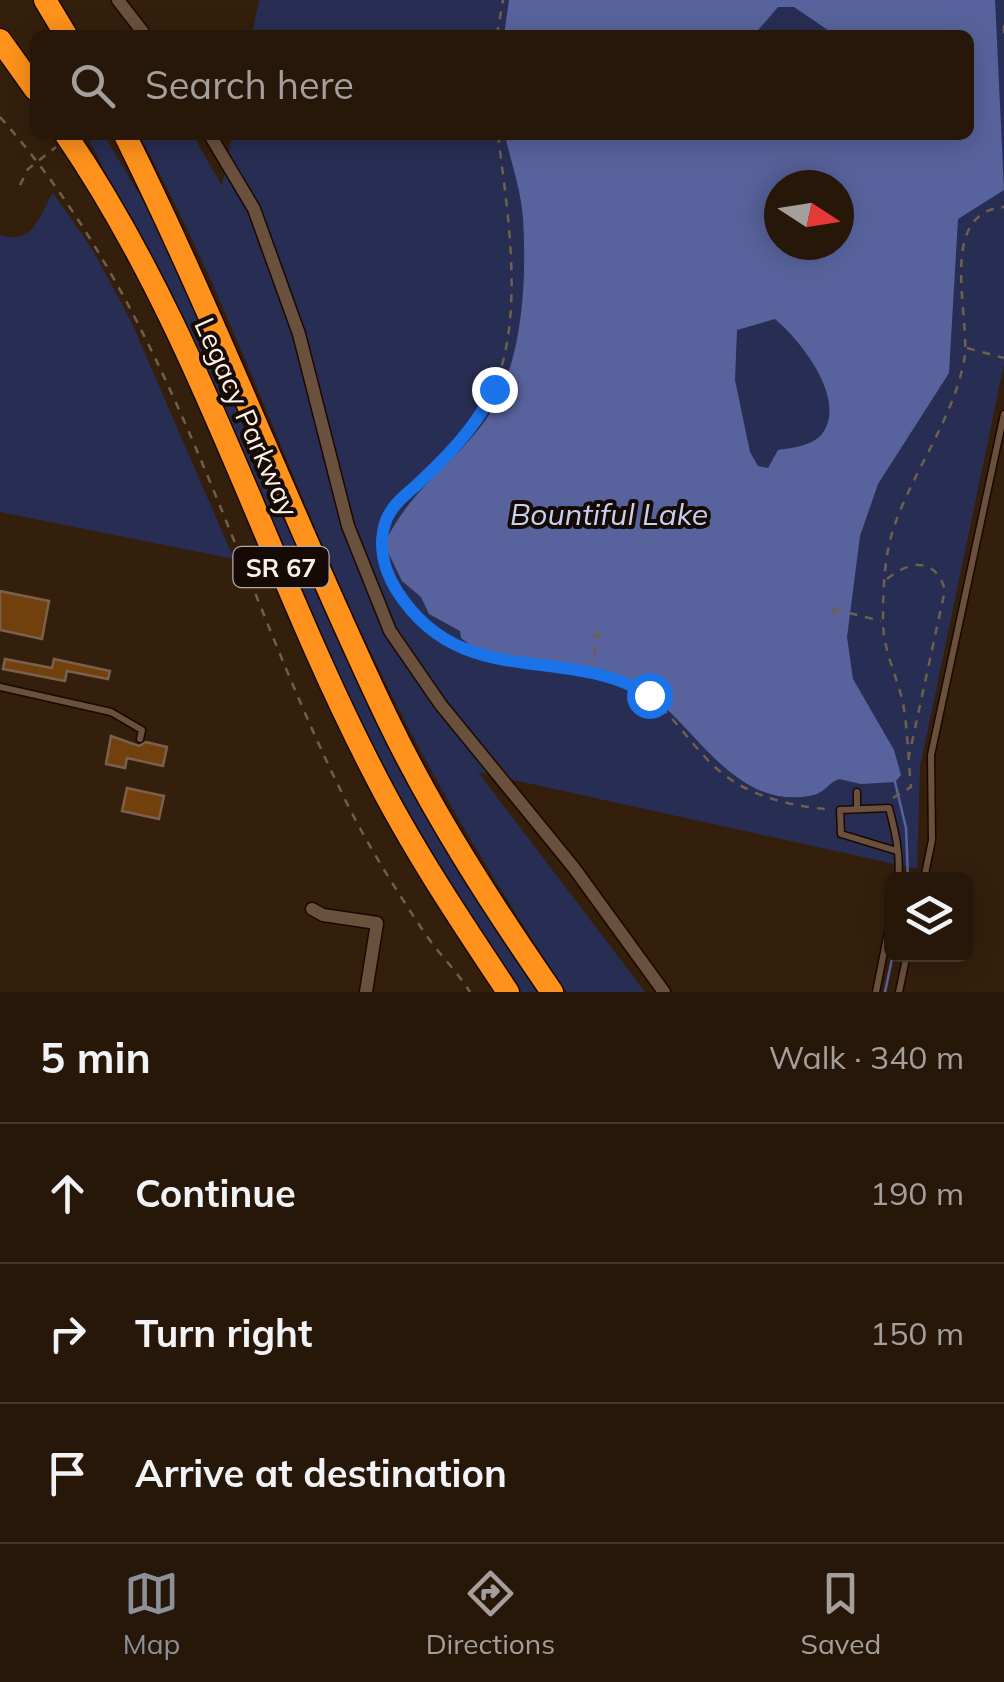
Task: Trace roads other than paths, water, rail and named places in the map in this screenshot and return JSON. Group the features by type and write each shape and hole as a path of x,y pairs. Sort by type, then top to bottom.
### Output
{"highway":[{"path":"45,0 63,30"},
{"path":"0,40 30,82"},
{"name":"Legacy Parkway","path":"62,140 146,271 190,360 373,771 429,873 508,992"},
{"name":"Legacy Parkway","path":"127,140 192,272 388,720 436,810 552,992"}],"street":[{"path":"118,0 141,30"},
{"path":"213,140 254,209 299,334 348,526 390,631 440,705 574,868 664,992"},
{"path":"312,909 323,915 377,923 380,930 366,992"}],"lane":[{"path":"926,872 932,840 931,756 1004,414"},
{"path":"0,687 111,712 142,730 140,739"},
{"path":"857,792 857,810"},
{"path":"898,852 842,834 840,810 889,808 898,852 898,872"},
{"path":"876,992 884,952"},
{"path":"899,992 905,962"}],"water":[{"name":"Bountiful Lake","path":"509,0 995,0 1004,190 958,219 949,373 878,484 860,536 847,637 853,679 894,750 901,775 895,782 861,784 839,779 814,795 783,797 755,788 731,772 642,687 617,674 516,661 478,649 461,638 460,631 429,614 421,597 402,581 384,544 417,494 481,426 506,380 514,354 523,299 524,244 520,197 506,140 974,140 974,30 828,30 794,7 778,7 758,30 505,30","holes":["775,319 808,355 829,404 822,434 802,446 778,450 768,468 758,466 750,452 735,380 737,330"]}],"waterway":[{"path":"895,782 906,828 908,872"},
{"path":"885,992 891,962"}]}
